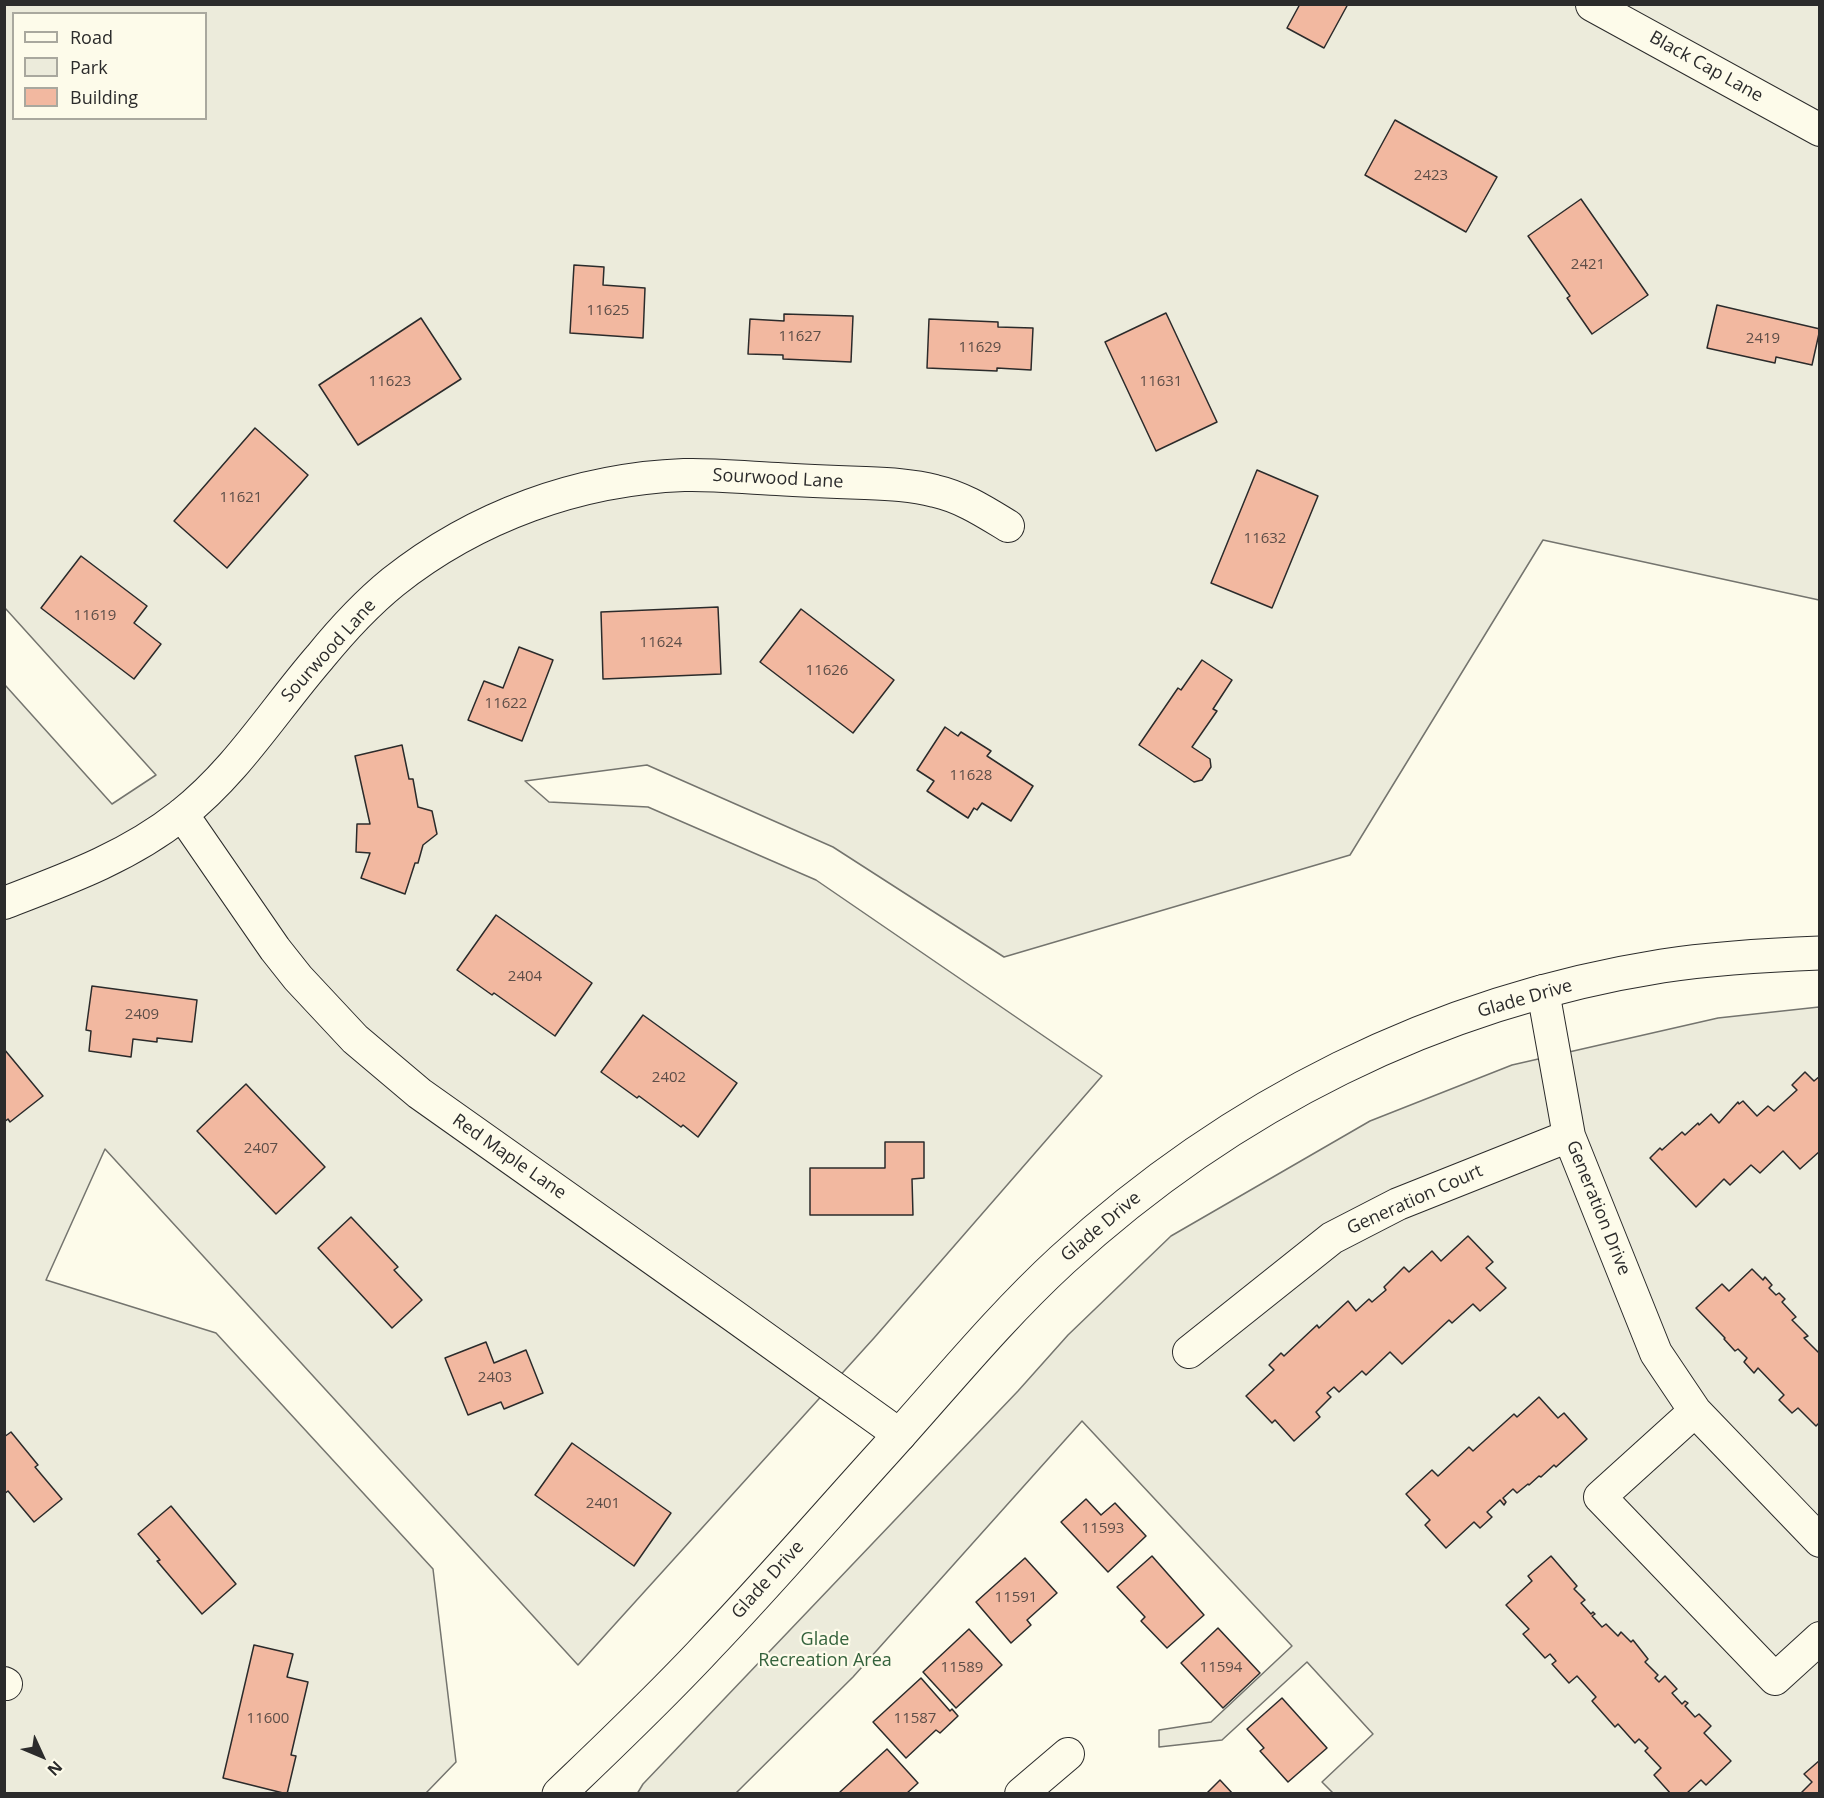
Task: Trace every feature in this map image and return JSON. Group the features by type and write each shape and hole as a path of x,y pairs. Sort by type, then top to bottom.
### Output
{"street":[{"name":"Black Cap Lane","path":"1592,5 1820,130"},
{"name":"Sourwood Lane","path":"4,903 84,873 137,846 182,814 229,771 349,622 393,582 449,542 504,515 562,494 624,480 686,475 896,485 935,491 974,505 1008,526"},
{"name":"Red Maple Lane","path":"182,814 275,949 298,978 356,1039 400,1078 900,1435"},
{"name":"Glade Drive","path":"559,1794 710,1645 1000,1322 1060,1262 1131,1200 1212,1141 1292,1092 1386,1046 1476,1012 1543,991 1662,966 1749,956 1820,952"},
{"name":"Generation Drive","path":"1543,991 1569,1136 1656,1353 1695,1411 1820,1541"},
{"name":"Generation Court","path":"1189,1352 1332,1238 1398,1204 1569,1136"},
{"path":"1695,1411 1600,1497 1775,1679 1820,1638"},
{"path":"1022,1794 1068,1754"}],"green space":[{"path":"5,5 1819,5 1819,600 1543,540 1350,855 1004,957 833,847 647,765 525,781 549,802 648,807 816,880 1102,1076 874,1338 578,1665 105,1149 46,1280 216,1333 433,1569 456,1762 426,1793 5,1793 5,685 112,804 156,775 5,608"},
{"name":"Glade Recreation Area","path":"1819,1007 1819,1793 1333,1793 1322,1782 1373,1734 1307,1662 1222,1740 1159,1747 1159,1730 1211,1722 1292,1646 1082,1421 853,1677 736,1793 637,1794 643,1784 1018,1391 1068,1335 1171,1236 1370,1121 1512,1065 1718,1018"}],"building":[{"path":"1300,4 1348,4 1324,48 1287,28"},
{"path":"1395,120 1497,177 1466,232 1365,175"},
{"path":"1581,199 1648,295 1592,334 1567,298 1570,296 1528,236"},
{"path":"574,265 604,267 603,285 645,288 643,338 570,333"},
{"path":"1717,305 1820,329 1812,365 1776,357 1775,363 1707,348"},
{"path":"1166,313 1217,422 1156,451 1105,342"},
{"path":"784,314 853,316 851,362 783,359 783,355 748,354 750,319 784,321"},
{"path":"421,318 461,379 358,445 319,385"},
{"path":"929,319 998,322 998,327 1033,328 1031,370 927,368"},
{"path":"255,428 308,475 227,568 174,521"},
{"path":"1257,470 1318,496 1272,608 1211,583"},
{"path":"81,556 147,606 134,623 161,644 134,679 41,608"},
{"path":"718,607 721,674 603,679 601,612"},
{"path":"801,609 894,680 853,733 760,662"},
{"path":"519,647 553,660 522,741 468,720 484,681 503,688"},
{"path":"1202,660 1232,680 1213,709 1217,711 1192,747 1210,759 1211,767 1202,780 1194,782 1139,745 1178,688 1181,690"},
{"path":"945,727 958,736 961,732 991,751 987,756 1033,786 1011,821 982,803 977,810 974,808 968,818 927,791 934,781 917,770"},
{"path":"402,745 409,779 413,779 418,807 432,811 437,834 423,845 405,894 361,878 370,853 356,852 357,824 370,824 355,756"},
{"path":"496,915 592,983 555,1036 457,970"},
{"path":"92,986 197,1000 192,1042 157,1038 157,1042 133,1039 131,1057 89,1051 91,1031 86,1030"},
{"path":"643,1015 737,1083 698,1137 601,1072"},
{"path":"4,1049 43,1096 10,1122 8,1119 4,1122"},
{"path":"1805,1072 1814,1081 1820,1076 1820,1151 1800,1169 1783,1151 1760,1173 1751,1165 1730,1185 1724,1179 1696,1207 1650,1158 1682,1132 1685,1135 1711,1114 1719,1123 1738,1102 1739,1104 1743,1101 1757,1116 1768,1106 1774,1111 1797,1090 1792,1085"},
{"path":"246,1084 325,1167 276,1214 197,1131"},
{"path":"885,1142 924,1142 924,1178 912,1179 913,1215 810,1215 810,1168 885,1168"},
{"path":"351,1217 398,1267 394,1270 422,1300 392,1328 318,1248"},
{"path":"1468,1236 1493,1262 1486,1268 1506,1288 1480,1311 1473,1304 1452,1323 1449,1320 1402,1364 1390,1352 1366,1375 1362,1371 1339,1392 1334,1387 1327,1393 1331,1397 1316,1412 1320,1417 1294,1441 1275,1420 1272,1423 1246,1396 1274,1370 1269,1365 1281,1353 1284,1356 1317,1325 1319,1328 1348,1301 1356,1311 1369,1299 1372,1302 1386,1290 1384,1287 1404,1267 1409,1272 1432,1251 1441,1261"},
{"path":"1752,1269 1763,1280 1765,1277 1772,1285 1769,1288 1776,1295 1779,1293 1785,1299 1782,1302 1796,1317 1792,1320 1808,1336 1804,1338 1818,1352 1820,1350 1820,1422 1816,1426 1798,1408 1792,1413 1779,1400 1784,1395 1758,1368 1754,1373 1744,1362 1747,1358 1738,1349 1735,1351 1696,1308 1722,1284 1729,1291"},
{"path":"486,1342 494,1363 526,1350 543,1393 504,1409 501,1402 468,1415 445,1358"},
{"path":"1539,1397 1558,1418 1564,1413 1587,1439 1556,1467 1554,1465 1517,1493 1513,1489 1503,1498 1506,1502 1504,1505 1500,1500 1487,1512 1492,1517 1480,1528 1474,1522 1446,1548 1425,1525 1430,1520 1406,1494 1432,1470 1438,1476 1469,1447 1473,1451 1514,1414 1517,1417"},
{"path":"11,1432 38,1465 35,1467 62,1499 34,1522 8,1491 4,1494 4,1437"},
{"path":"572,1443 671,1513 634,1566 535,1495"},
{"path":"1086,1499 1101,1515 1115,1503 1146,1536 1108,1572 1061,1522"},
{"path":"171,1506 236,1584 202,1614 157,1561 160,1560 138,1534"},
{"path":"1152,1556 1204,1615 1167,1648 1141,1621 1145,1617 1117,1587"},
{"path":"1551,1556 1577,1586 1574,1589 1585,1600 1581,1603 1591,1614 1593,1612 1595,1614 1592,1616 1602,1627 1606,1624 1618,1636 1621,1632 1631,1642 1633,1640 1648,1659 1645,1662 1658,1675 1655,1678 1659,1682 1665,1676 1677,1689 1672,1693 1682,1704 1685,1701 1688,1703 1685,1706 1695,1717 1699,1714 1711,1726 1704,1733 1731,1761 1706,1785 1701,1780 1686,1794 1671,1794 1654,1775 1661,1768 1645,1751 1648,1748 1639,1739 1635,1743 1618,1724 1615,1727 1592,1701 1596,1697 1577,1676 1569,1683 1552,1664 1556,1661 1550,1654 1545,1658 1523,1634 1529,1629 1506,1605 1532,1581 1528,1576"},
{"path":"1025,1558 1057,1593 1027,1620 1031,1625 1011,1643 976,1602"},
{"path":"1218,1628 1260,1673 1223,1708 1181,1663"},
{"path":"969,1629 1002,1665 956,1708 923,1672"},
{"path":"254,1645 293,1654 287,1677 308,1682 291,1755 296,1756 287,1794 223,1778"},
{"path":"921,1678 950,1711 952,1709 958,1716 940,1733 936,1730 906,1758 873,1722"},
{"path":"1282,1698 1327,1748 1288,1782 1260,1751 1264,1748 1247,1729"},
{"path":"887,1749 918,1783 906,1794 842,1794 840,1792"},
{"path":"1820,1760 1820,1794 1800,1794 1812,1782 1804,1774"},
{"path":"1220,1780 1233,1794 1206,1794"}]}
